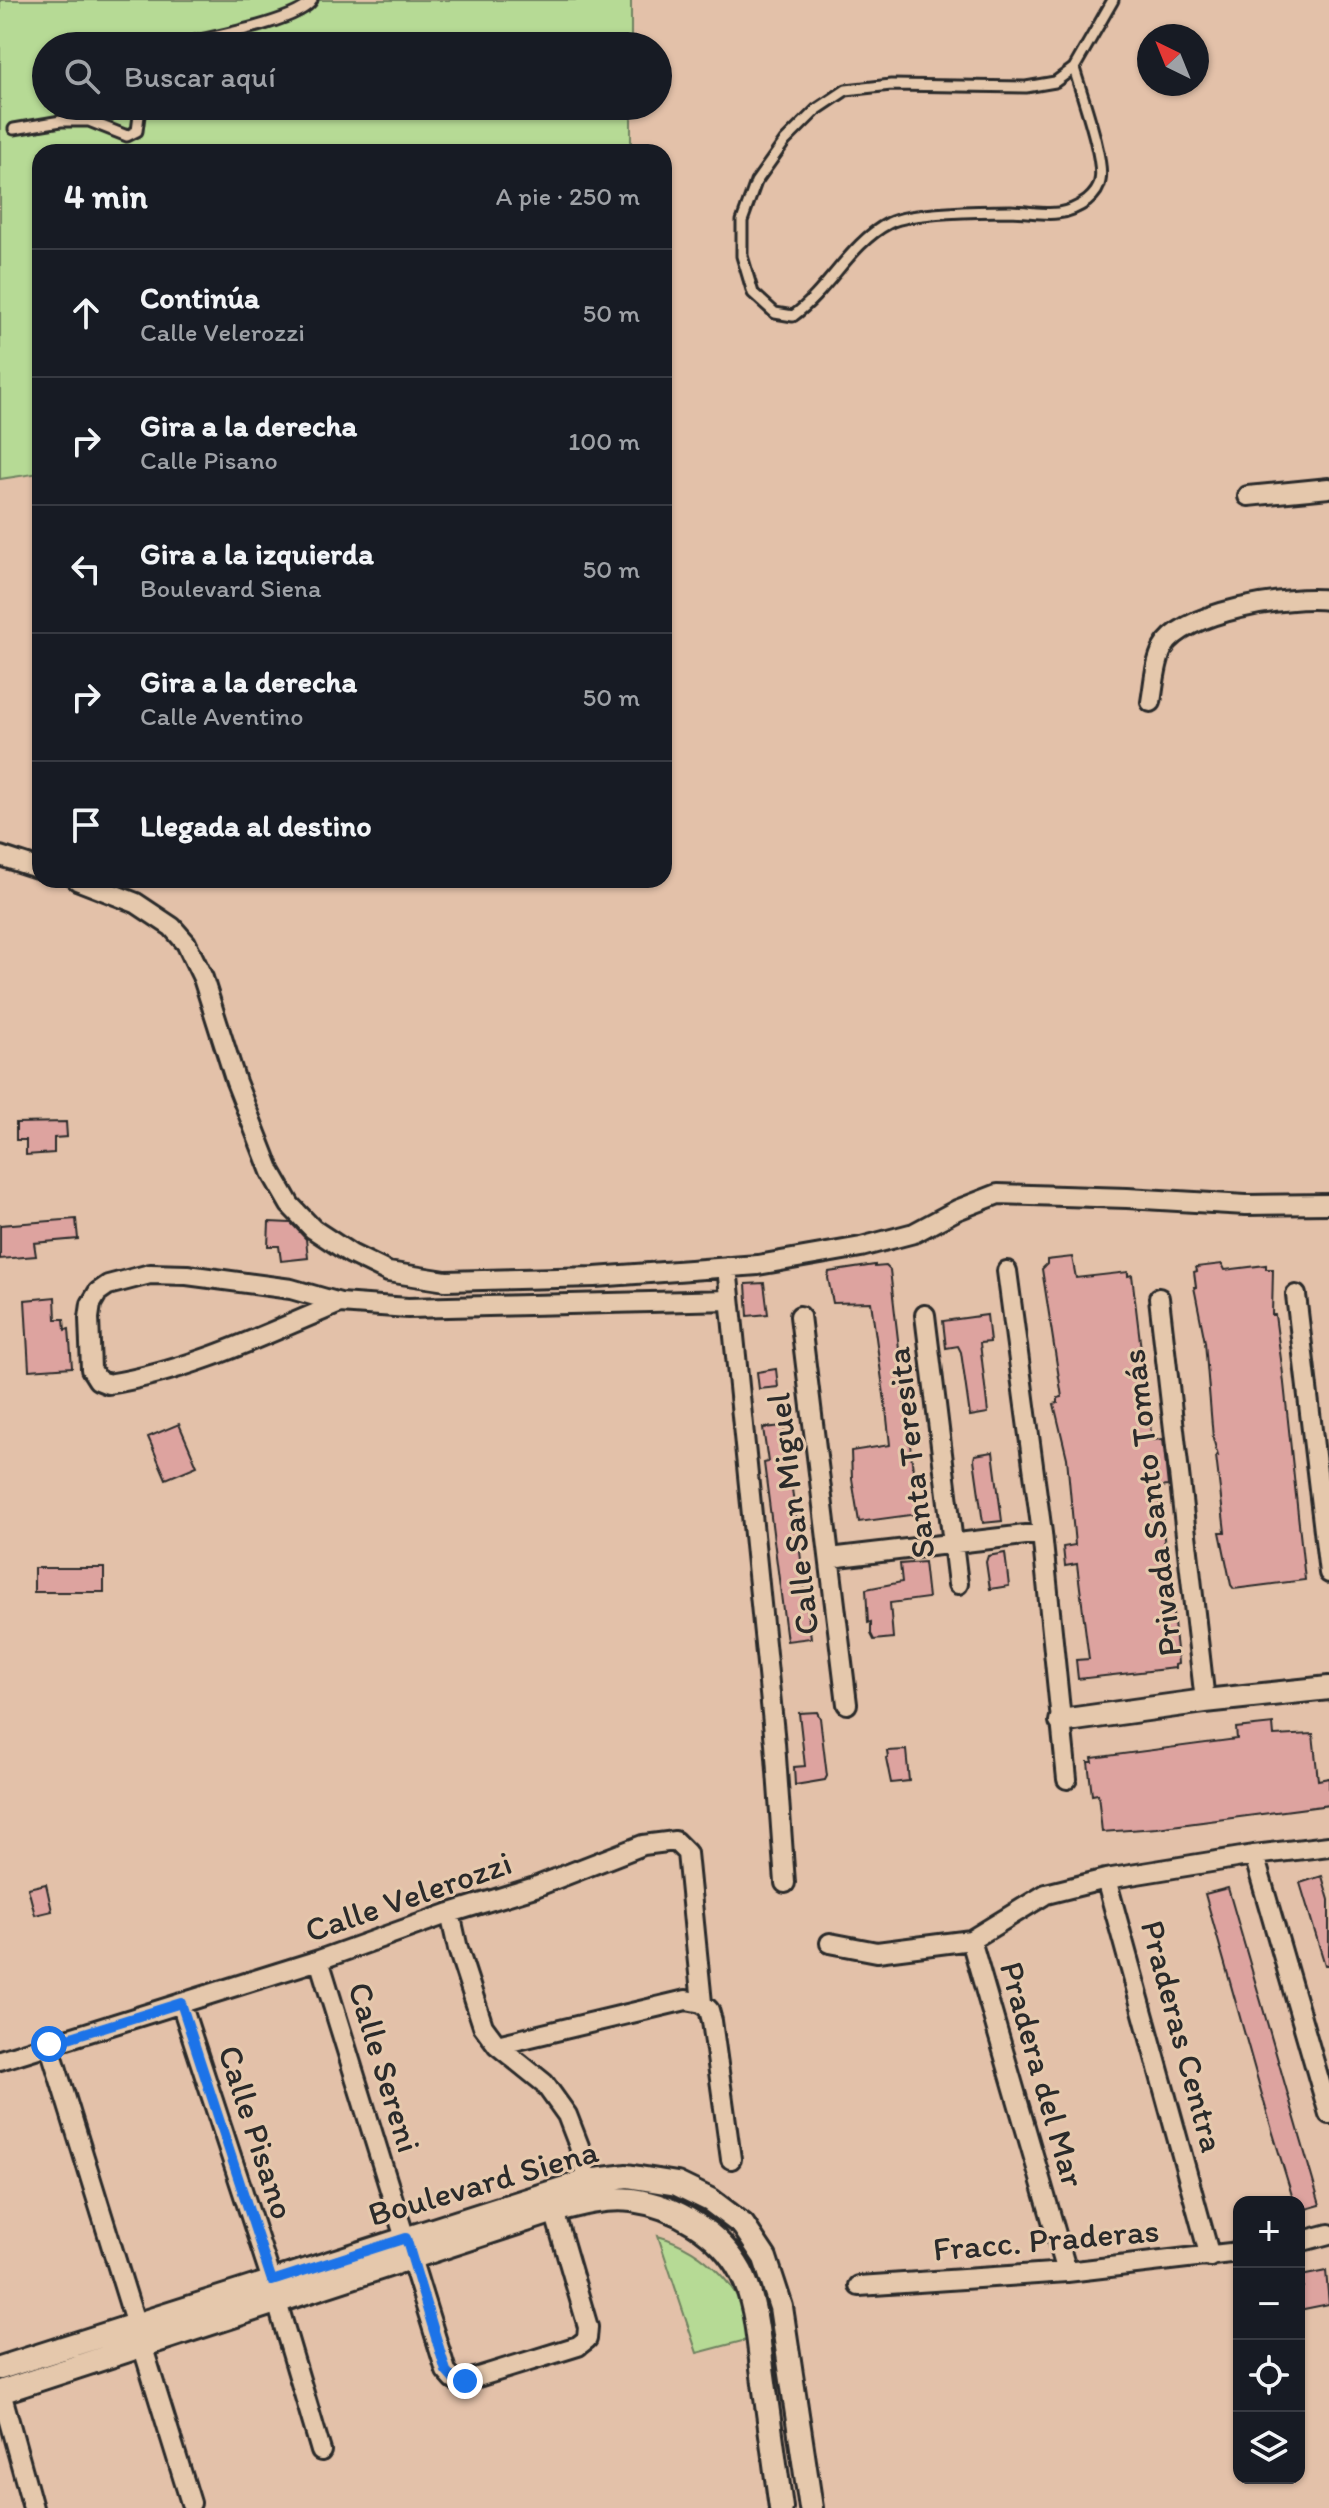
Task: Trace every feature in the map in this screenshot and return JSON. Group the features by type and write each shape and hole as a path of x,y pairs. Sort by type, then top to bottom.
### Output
{"street":[{"path":"1248,496 1329,488"},
{"path":"1151,702 1162,650 1172,636 1202,620 1260,602 1329,600"},
{"path":"0,856 32,866"},
{"path":"98,888 136,903 172,927 186,943 203,978 236,1082 271,1172 290,1205 313,1229 351,1254 388,1272 446,1281 595,1277 758,1265 861,1247 914,1233 957,1210 998,1194 1246,1205 1329,1204"},
{"path":"727,1267 775,1743 785,1883"},
{"path":"1007,1271 1042,1533 1067,1779"},
{"path":"340,1303 217,1356 172,1370 108,1384 98,1380 91,1369 89,1318 91,1304 98,1292 108,1285 150,1274 187,1275 291,1289 340,1303 408,1308 730,1300"},
{"path":"1296,1295 1329,1573"},
{"name":"Privada Santo Tomás","path":"1159,1298 1205,1701"},
{"name":"Santa Teresita","path":"925,1315 958,1584"},
{"name":"Calle San Miguel","path":"800,1316 847,1704"},
{"path":"830,1558 1042,1533"},
{"path":"1061,1721 1329,1688"},
{"name":"Calle Velerozzi","path":"0,2060 319,1960 450,1913 535,1887 643,1845 675,1841 687,1853 702,2003"},
{"path":"830,1943 877,1952 971,1940 1046,1894 1106,1879 1329,1846"},
{"path":"1254,1855 1329,2114"},
{"name":"Praderas Centra","path":"1106,1879 1210,2257"},
{"path":"450,1913 458,1949 483,2026 497,2045 544,2083 567,2115 579,2146 587,2181"},
{"name":"Pradera del Mar","path":"971,1940 1067,2272"},
{"name":"Calle Sereni","path":"319,1960 446,2371 454,2380 465,2381 578,2346 587,2339 588,2327 551,2202"},
{"path":"497,2045 686,2000 702,2003 709,2010 712,2021 731,2159"},
{"name":"Calle Pisano","path":"181,2003 274,2292 321,2451"},
{"path":"49,2044 191,2503"},
{"name":"Boulevard Siena","path":"0,2392 142,2346 274,2292 551,2202 587,2181 627,2176 677,2184 710,2200 743,2225 765,2258 781,2307 811,2508"},
{"name":"Boulevard Siena","path":"551,2202 631,2200 666,2208 696,2224 722,2245 742,2273 754,2314 781,2508"},
{"path":"1305,2240 1329,2234"},
{"name":"Fracc. Praderas","path":"859,2286 1067,2272 1233,2253"},
{"name":"Boulevard Siena","path":"0,2368 135,2324 274,2292"},
{"path":"0,2392 33,2508"}],"lane":[{"path":"229,32 290,17 309,6 312,0"},
{"path":"1074,68 1101,165 1100,182 1093,196 1073,210 1056,215 1009,211 892,221 871,235 810,304 793,316 775,313 753,293 742,256 742,221 756,182 785,141 816,110 846,90 891,85 1026,87 1055,82 1074,68 1113,0"},
{"path":"14,129 61,121 89,121 127,136 137,131 138,120"}],"green space":[{"path":"0,0 631,0 631,32 32,32 32,120 631,120 631,144 32,144 32,474 0,479"},
{"path":"658,2236 691,2251 720,2274 741,2304 750,2339 697,2353"}],"building":[{"path":"66,1122 67,1137 54,1138 54,1153 26,1155 26,1140 16,1140 16,1123"},
{"path":"76,1219 78,1239 34,1243 36,1256 0,1259 0,1225"},
{"path":"269,1222 291,1223 306,1239 308,1258 281,1261 279,1246 268,1246"},
{"path":"1072,1257 1076,1278 1128,1272 1128,1276 1132,1275 1152,1440 1163,1439 1168,1486 1158,1487 1177,1649 1178,1664 1175,1668 1078,1679 1076,1660 1089,1659 1077,1564 1065,1566 1063,1547 1075,1545 1067,1458 1054,1404 1062,1397 1042,1269 1047,1260"},
{"path":"1222,1264 1225,1270 1266,1265 1266,1269 1273,1269 1272,1315 1275,1315 1283,1374 1305,1580 1234,1589 1231,1585 1220,1532 1225,1532 1218,1456 1213,1438 1205,1342 1194,1287 1196,1267"},
{"path":"886,1266 890,1270 918,1514 859,1522 851,1451 890,1445 886,1409 871,1302 833,1303 828,1278 829,1272"},
{"path":"764,1283 768,1314 748,1316 746,1284"},
{"path":"55,1297 56,1319 64,1319 65,1330 69,1329 72,1367 29,1370 25,1300"},
{"path":"987,1315 990,1342 980,1343 988,1413 970,1416 961,1352 958,1346 946,1348 943,1321"},
{"path":"776,1369 778,1387 759,1389 757,1372"},
{"path":"179,1424 197,1466 166,1479 148,1437"},
{"path":"784,1426 811,1638 787,1641 764,1463 768,1462 763,1428"},
{"path":"993,1452 1002,1521 983,1523 974,1459 975,1455"},
{"path":"1005,1553 1009,1586 990,1589 988,1556"},
{"path":"924,1562 928,1598 890,1603 893,1638 874,1640 871,1622 868,1623 866,1589 902,1582 900,1564"},
{"path":"34,1568 104,1568 104,1592 34,1592"},
{"path":"817,1712 827,1776 825,1780 795,1785 794,1767 805,1766 799,1713"},
{"path":"1273,1724 1274,1736 1313,1734 1318,1780 1329,1778 1329,1805 1157,1828 1102,1832 1098,1794 1092,1795 1088,1762 1093,1762 1092,1758 1237,1739 1236,1728"},
{"path":"906,1750 909,1781 891,1783 887,1751"},
{"path":"1322,1876 1329,1900 1329,1965 1325,1965 1300,1883"},
{"path":"46,1884 52,1911 35,1915 28,1888"},
{"path":"1228,1888 1320,2205 1305,2209 1305,2196 1292,2196 1205,1894"},
{"path":"1326,2271 1329,2304 1305,2309 1305,2275"}],"route":[{"path":"49,2044 181,2003 272,2281 406,2238 446,2371 454,2380 465,2381"}]}
